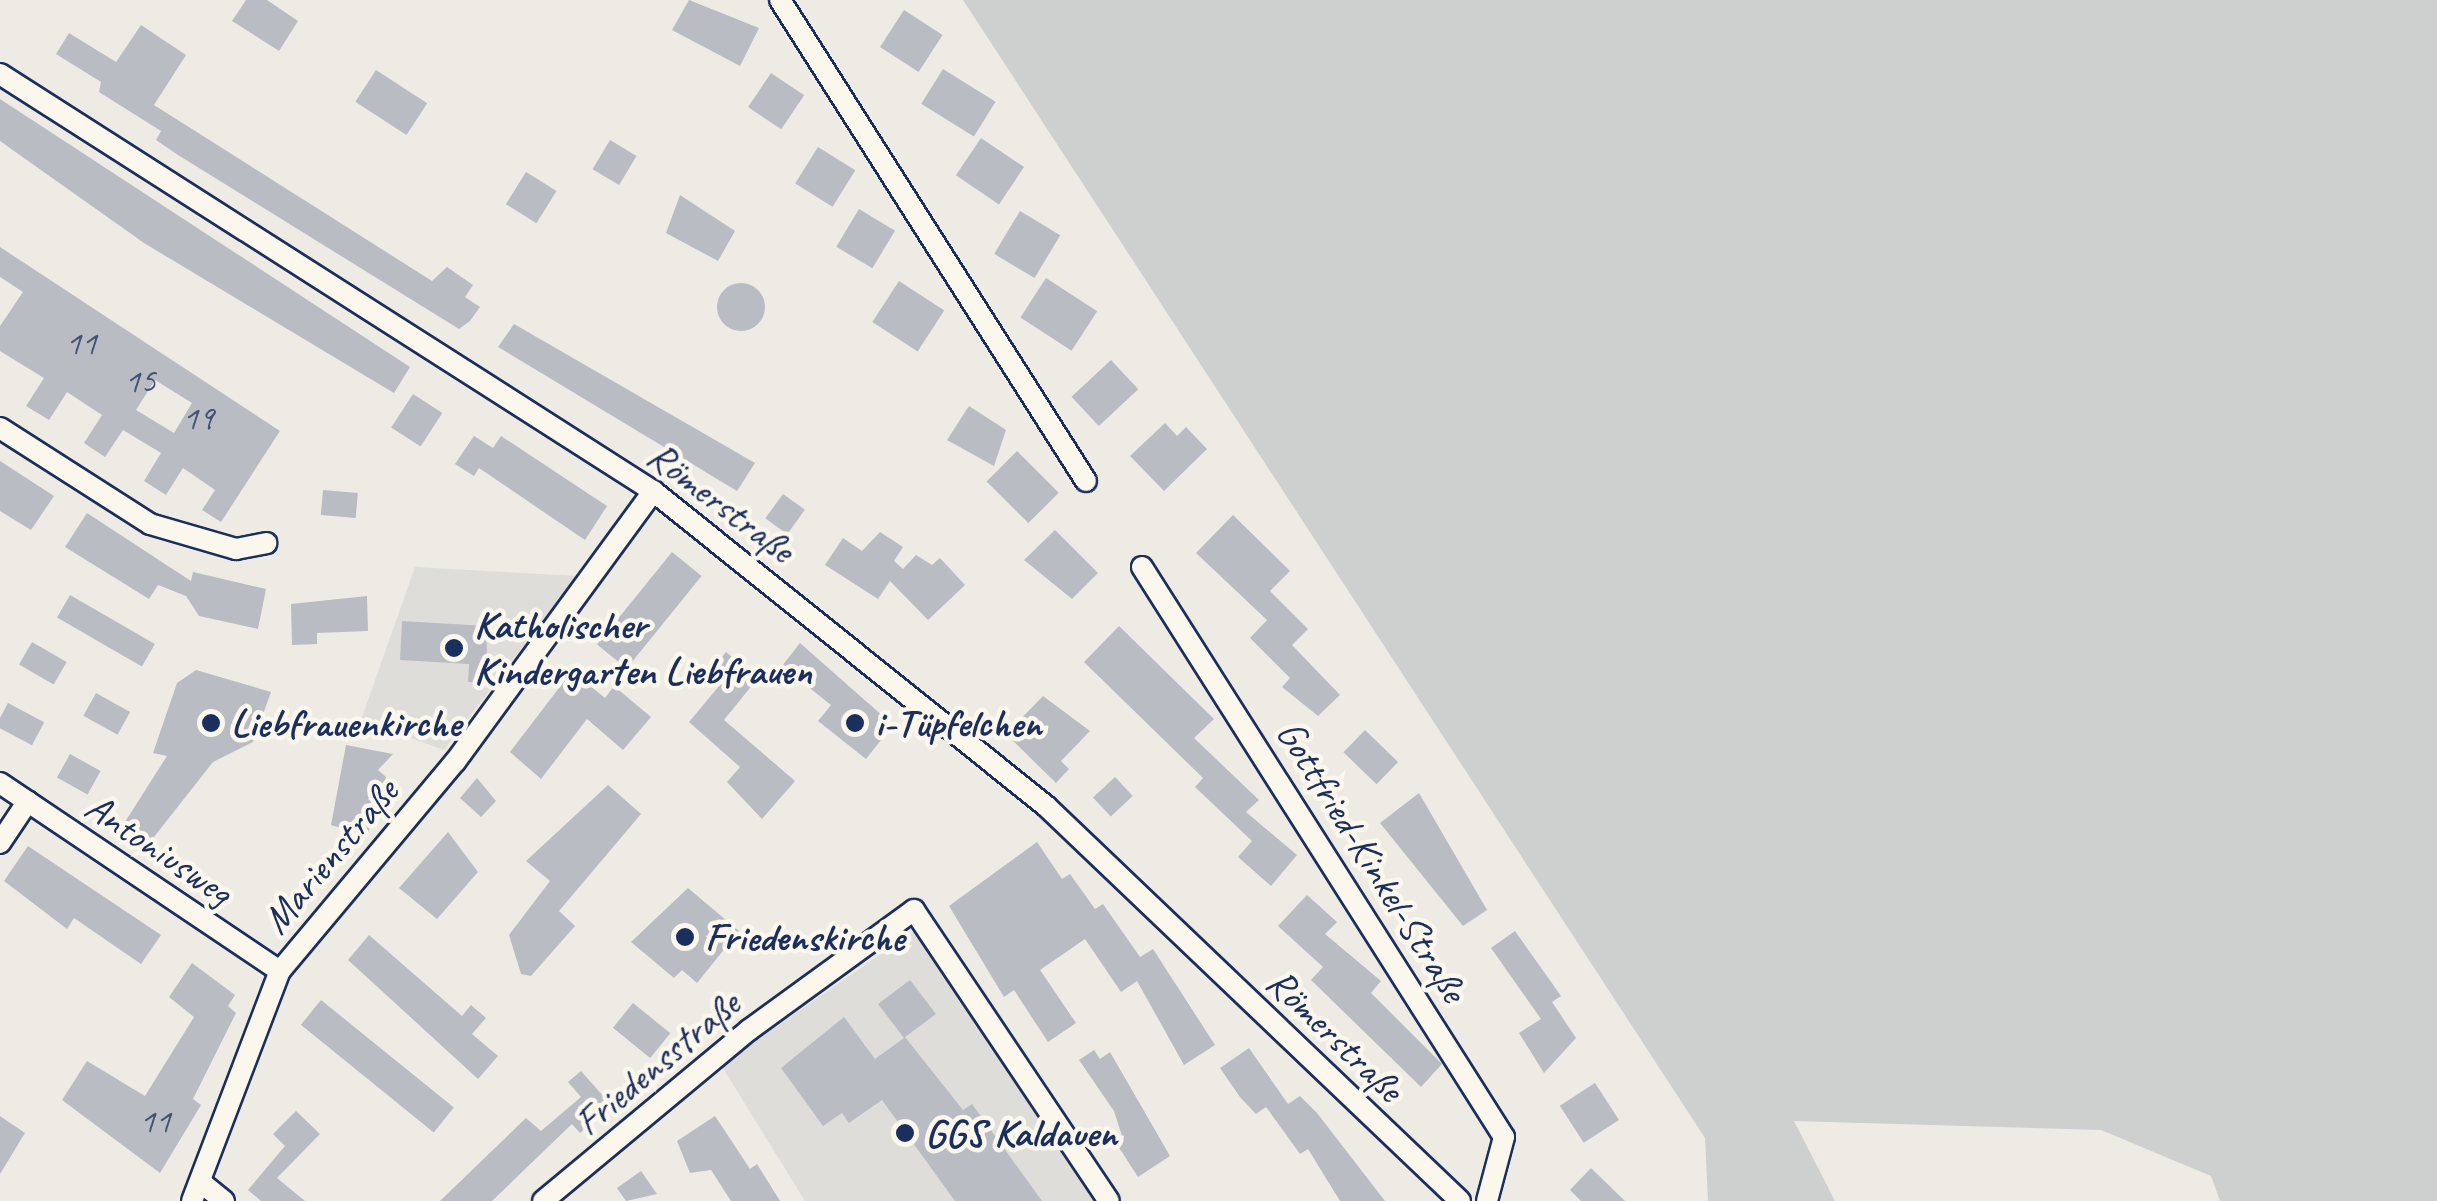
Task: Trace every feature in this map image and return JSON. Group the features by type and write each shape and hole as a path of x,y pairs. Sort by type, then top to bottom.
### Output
{"street":[{"path":"780,0 1086,481"},
{"name":"Römerstraße","path":"0,74 652,491 1046,806 1460,1201"},
{"path":"0,428 150,524 236,549 266,543"},
{"name":"Marienstraße","path":"198,1192 280,971 456,762 652,491"},
{"name":"Gottfried-Kinkel-Straße","path":"1142,566 1504,1137 1487,1201"},
{"name":"Antoniusweg","path":"0,783 280,971"},
{"path":"0,843 28,802"},
{"name":"Friedensstraße","path":"543,1201 749,1030 914,910 1108,1201"},
{"path":"198,1192 224,1201"}],"shaded area":[{"path":"963,0 2437,0 2437,1201 2220,1201 2211,1176 2101,1130 1794,1121 1835,1201 1708,1201 1705,1138"},
{"name":"Katholischer Kindergarten Liebfrauen","path":"415,567 577,576 444,750 361,720"},
{"name":"GGS Kaldauen","path":"914,931 1093,1201 805,1201 721,1065"}],"building":[{"path":"246,0 267,0 298,21 279,51 232,21"},
{"path":"689,0 759,28 740,66 672,30"},
{"path":"904,10 943,35 919,72 880,47"},
{"path":"141,25 186,55 154,105 432,281 447,267 473,285 465,297 480,307 470,321 459,329 178,155 156,140 161,131 99,92 101,82 56,54 69,33 116,62"},
{"path":"943,69 996,102 974,137 921,104"},
{"path":"376,70 427,103 406,135 355,102"},
{"path":"771,73 804,95 781,129 748,107"},
{"path":"0,99 410,367 394,393 144,243 0,141"},
{"path":"981,138 1024,167 999,204 956,175"},
{"path":"610,140 637,156 619,185 592,169"},
{"path":"818,147 855,170 833,207 795,183"},
{"path":"526,172 557,191 536,223 506,204"},
{"path":"680,195 735,231 718,261 666,233"},
{"path":"859,209 895,231 872,268 836,247"},
{"path":"1020,211 1060,235 1035,278 994,254"},
{"path":"0,247 280,431 221,522 202,510 215,490 183,468 166,495 144,481 161,453 123,430 105,457 84,443 102,415 67,392 49,420 26,406 44,378 0,351 0,326 23,292 0,277","holes":["155,380 192,403 174,433 136,410"]},
{"path":"1046,278 1097,311 1072,351 1020,317"},
{"path":"899,281 944,310 918,352 872,322"},
{"path":"741,283 758,290 765,307 758,324 741,331 724,324 717,307 724,290"},
{"path":"514,324 755,463 737,491 498,347"},
{"path":"1111,360 1138,389 1099,426 1072,397"},
{"path":"413,394 442,413 421,447 391,428"},
{"path":"969,406 1006,430 994,466 947,440"},
{"path":"1165,423 1177,436 1186,427 1207,449 1164,491 1130,456"},
{"path":"474,436 493,448 501,436 607,506 585,540 479,468 474,476 455,464"},
{"path":"1017,451 1059,493 1028,523 987,481"},
{"path":"0,461 54,496 31,530 0,511"},
{"path":"323,490 358,493 356,518 321,515"},
{"path":"783,494 805,510 787,534 765,518"},
{"path":"87,513 191,581 193,572 266,589 258,629 199,616 186,596 158,585 149,599 65,547"},
{"path":"1233,515 1290,571 1270,591 1308,629 1292,645 1340,695 1318,716 1282,687 1290,678 1250,638 1267,620 1196,553"},
{"path":"1055,530 1098,573 1072,599 1024,560"},
{"path":"880,532 903,547 894,561 903,569 916,555 932,565 940,558 965,585 928,620 890,581 878,599 825,565 843,538 862,551"},
{"path":"672,552 702,576 627,668 597,644"},
{"path":"70,595 155,644 142,667 57,618"},
{"path":"367,596 368,631 317,633 317,644 292,645 291,604"},
{"path":"402,621 486,626 488,683 468,682 469,664 400,660"},
{"path":"1119,626 1214,719 1194,738 1259,800 1246,812 1297,855 1271,886 1238,857 1252,841 1195,787 1203,778 1084,662"},
{"path":"32,642 67,662 54,685 19,665"},
{"path":"800,643 893,725 866,759 818,721 831,705 782,666"},
{"path":"726,652 758,678 724,720 795,781 762,819 727,782 740,767 689,722 719,686 707,676"},
{"name":"Liebfrauenkirche","path":"196,670 271,692 253,742 213,762 150,842 123,825 167,756 153,753 177,683"},
{"path":"572,671 605,698 614,686 651,717 623,750 587,719 541,779 510,752"},
{"path":"96,693 130,712 118,735 83,716"},
{"path":"1043,696 1090,731 1061,761 1069,769 1056,783 1006,734"},
{"path":"8,703 44,722 32,745 0,728 0,718"},
{"path":"1365,730 1398,762 1377,784 1343,752"},
{"path":"346,745 393,754 378,770 386,777 367,836 331,825"},
{"path":"70,754 101,771 88,795 57,778"},
{"path":"1115,777 1133,796 1111,816 1093,797"},
{"path":"477,778 496,801 481,817 460,798"},
{"path":"608,785 641,814 559,911 575,926 531,976 521,974 509,935 550,881 526,861"},
{"path":"1419,793 1487,910 1463,926 1380,823"},
{"path":"448,832 478,872 437,919 399,888"},
{"path":"1037,842 1062,879 1070,874 1095,909 1103,904 1140,957 1153,949 1215,1045 1184,1065 1137,981 1121,992 1085,939 1040,970 1076,1023 1048,1042 1014,990 1004,997 949,906"},
{"path":"28,846 161,935 141,964 74,918 67,929 4,881"},
{"name":"Friedenskirche","path":"688,888 739,931 697,983 682,970 674,978 631,942"},
{"path":"1307,895 1337,922 1325,934 1381,981 1371,993 1442,1064 1421,1087 1311,980 1323,967 1278,926"},
{"path":"1515,931 1561,996 1552,1002 1576,1038 1544,1073 1519,1033 1541,1019 1491,948"},
{"path":"369,935 462,1016 471,1005 486,1018 472,1034 498,1056 478,1079 348,960"},
{"path":"192,963 235,995 228,1006 236,1013 193,1099 201,1105 160,1173 62,1100 87,1061 145,1096 194,1017 169,997"},
{"path":"910,980 936,1014 905,1037 963,1110 972,1104 1042,1201 955,1201 882,1100 849,1123 842,1113 823,1126 781,1068 844,1017 875,1059 904,1038 878,1004"},
{"path":"321,1000 454,1108 434,1132 301,1025"},
{"path":"633,1003 670,1033 650,1058 613,1028"},
{"path":"1249,1048 1288,1104 1300,1096 1317,1113 1385,1201 1340,1201 1308,1149 1300,1154 1266,1107 1256,1114 1240,1097 1220,1068"},
{"path":"1094,1050 1100,1059 1110,1052 1170,1156 1138,1177 1116,1143 1123,1139 1114,1111 1079,1060"},
{"path":"581,1071 612,1106 580,1133 572,1124 492,1201 440,1201 526,1118 541,1131 581,1097 568,1082"},
{"path":"1595,1083 1619,1120 1584,1143 1560,1106"},
{"path":"296,1111 320,1134 277,1178 305,1201 261,1201 248,1190 285,1146 273,1134"},
{"path":"0,1116 25,1133 0,1174"},
{"path":"715,1116 750,1169 757,1164 780,1201 731,1201 711,1170 690,1173 677,1141"},
{"path":"1591,1168 1625,1201 1581,1201 1570,1190"},
{"path":"641,1171 657,1194 626,1201 617,1188"}],"place":[{"name":"Katholischer Kindergarten Liebfrauen","path":"454,648"},
{"name":"Liebfrauenkirche","path":"211,723"},
{"name":"i-Tüpfelchen","path":"855,723"},
{"name":"Friedenskirche","path":"685,937"},
{"name":"GGS Kaldauen","path":"905,1133"}]}
